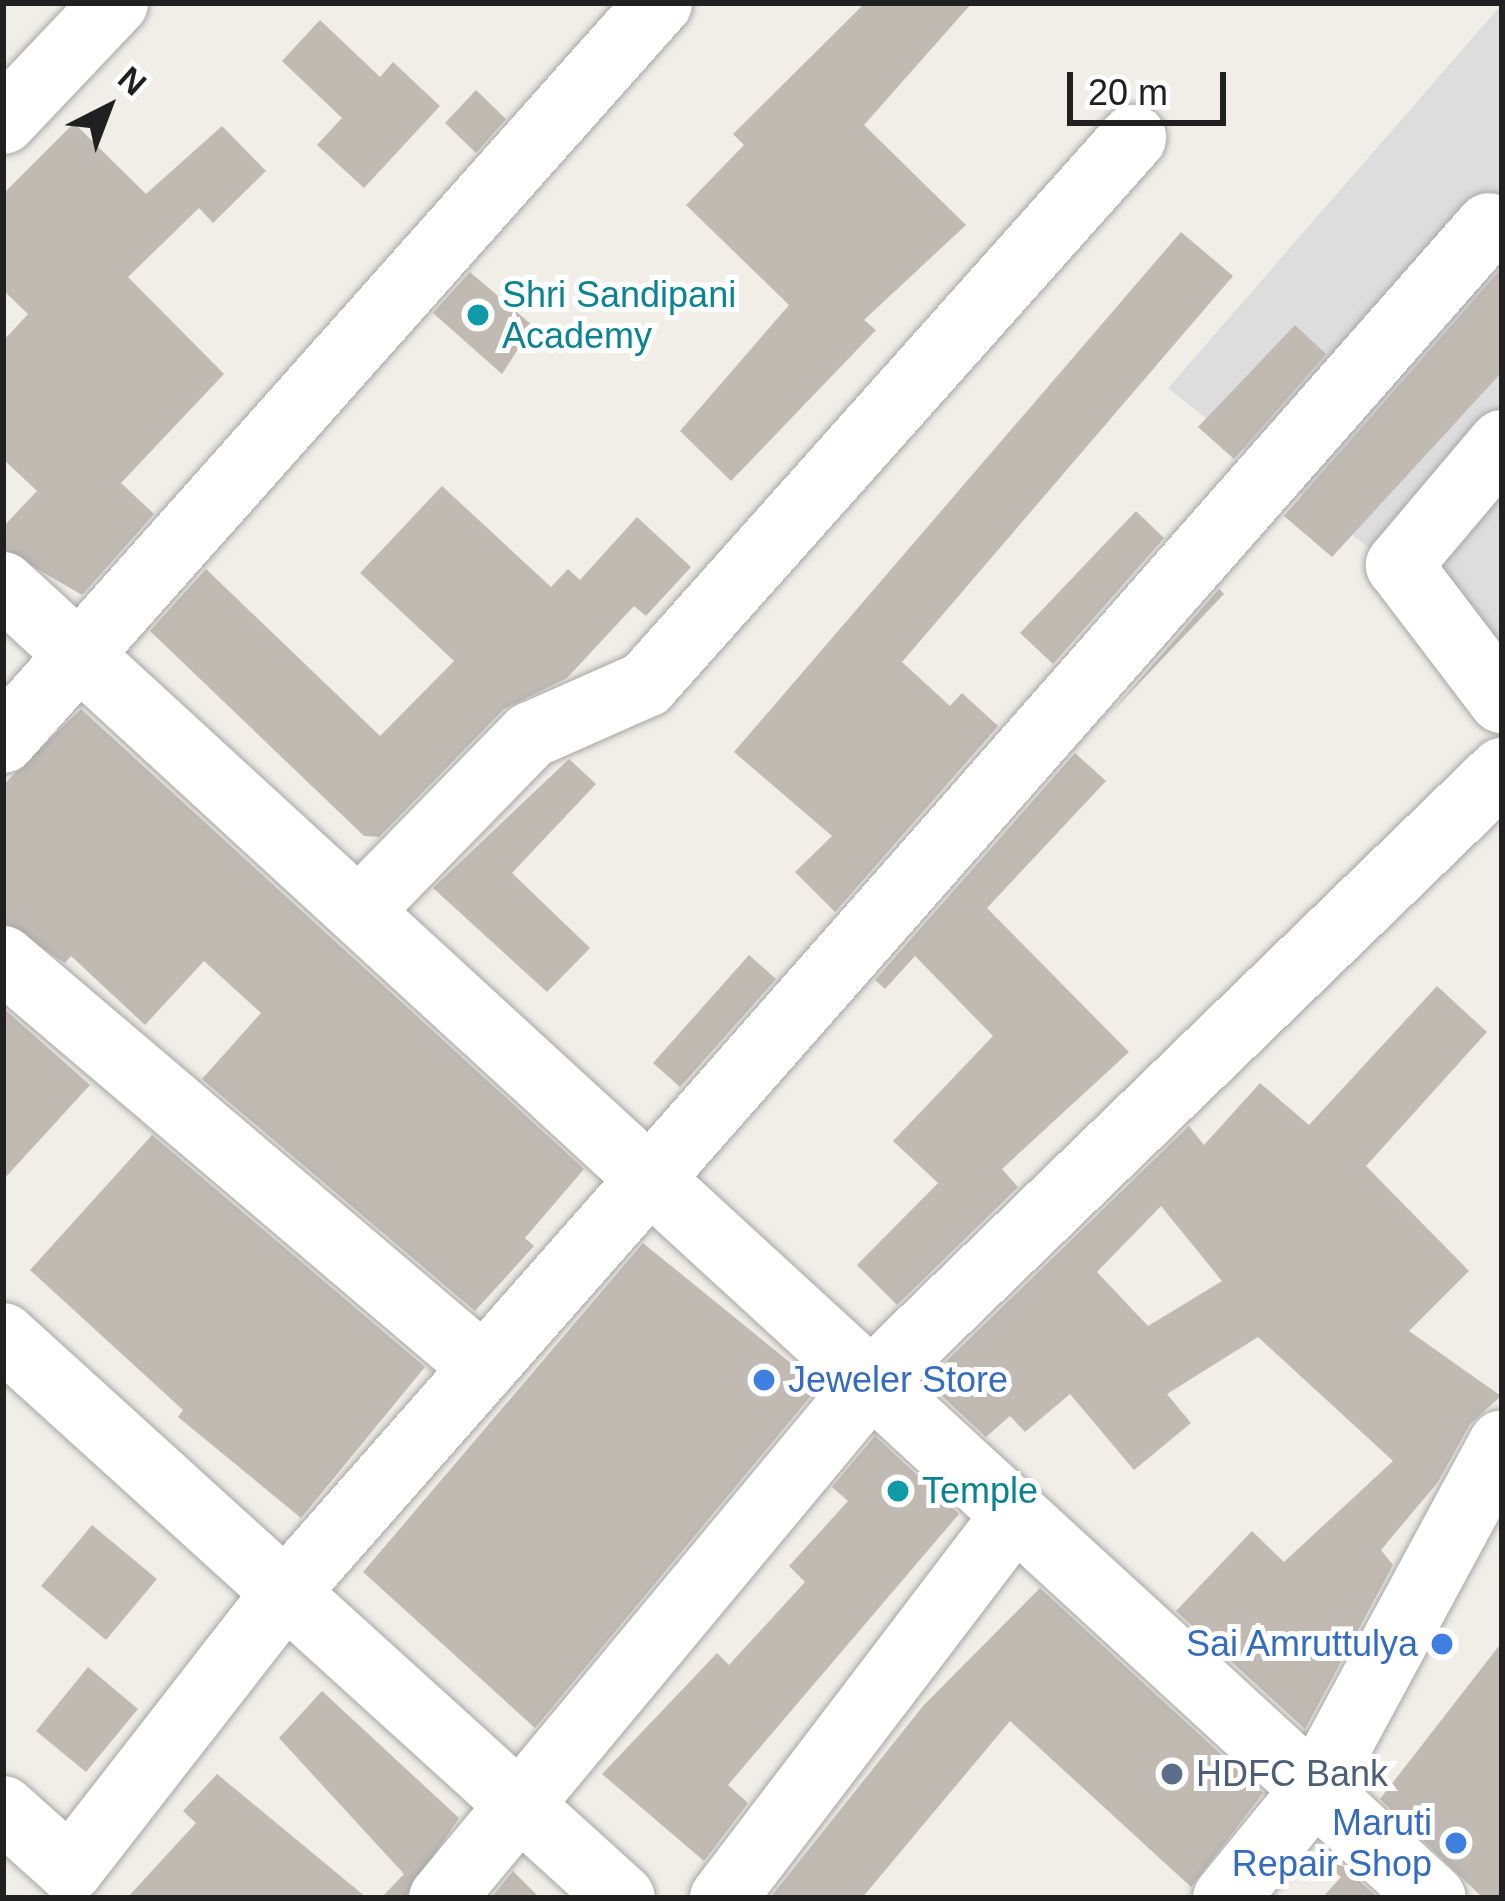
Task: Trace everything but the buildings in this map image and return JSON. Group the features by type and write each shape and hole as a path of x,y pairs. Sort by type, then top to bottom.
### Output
{"street":[{"path":"3,121 115,3"},
{"path":"3,740 659,3"},
{"path":"359,911 531,735 646,684 1133,138"},
{"path":"3,1808 70,1869 286,1592 1489,226"},
{"path":"1502,443 1399,566 1502,700"},
{"path":"3,585 1433,1898"},
{"path":"442,1898 516,1802 872,1381 1502,771"},
{"path":"3,959 484,1368"},
{"path":"3,1336 622,1898"},
{"path":"1226,1898 1315,1789 1502,1443"},
{"path":"723,1898 1013,1517"}],"shaded area":[{"path":"1502,4 1502,654 1168,388"}],"place":[{"name":"Shri Sandipani Academy","path":"478,315"},
{"name":"Jeweler Store","path":"764,1380"},
{"name":"Temple","path":"898,1491"},
{"name":"Sai Amruttulya","path":"1442,1644"},
{"name":"HDFC Bank","path":"1172,1774"},
{"name":"Maruti Repair Shop","path":"1456,1843"}]}
